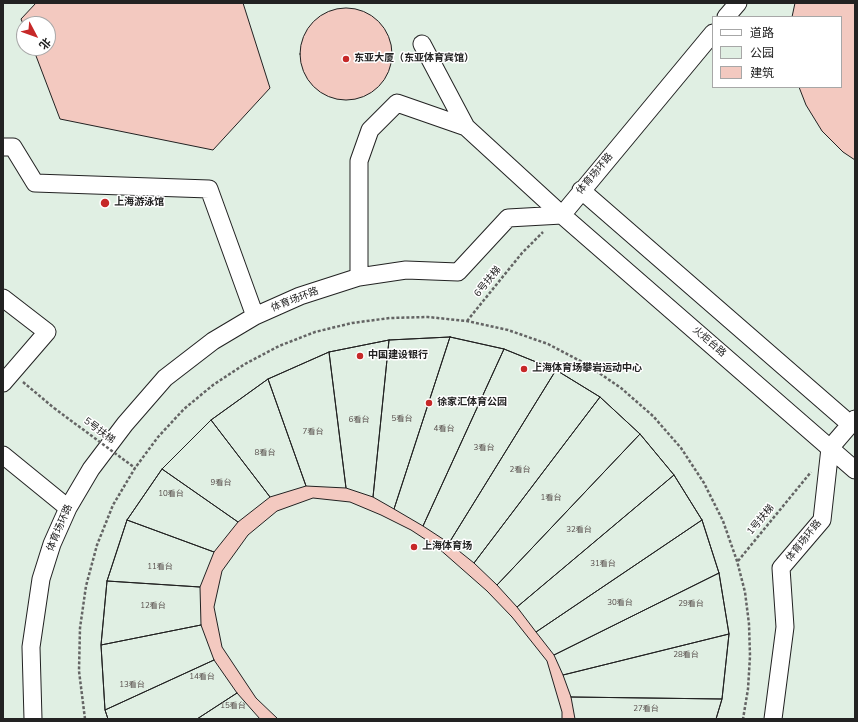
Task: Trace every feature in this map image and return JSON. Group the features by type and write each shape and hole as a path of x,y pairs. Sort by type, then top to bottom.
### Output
{"lane":[{"path":"727,16 738,3"},
{"name":"体育场环路","path":"33,719 31,647 41,579 52,544 68,508 91,469 125,424 166,378 213,341 255,316 300,296 359,277 406,270 458,272 508,218 562,214 712,34"},
{"path":"422,44 466,127"},
{"path":"359,277 359,161 370,130 397,103 466,127"},
{"name":"火炬台路","path":"466,127 562,214 855,470"},
{"path":"3,147 13,147 35,183 209,189 255,316"},
{"path":"581,190 852,421 830,448"},
{"path":"3,298 47,332 7,378"},
{"name":"体育场环路","path":"773,719 785,627 781,568 822,520 830,448"},
{"path":"3,455 68,508"}],"path":[{"name":"6号扶梯","path":"467,321 522,253 562,214"},
{"path":"85,719 79,671 80,628 86,586 97,545 110,512 135,468 158,437 184,409 213,385 245,364 280,346 315,332 352,323 390,318 428,317 467,321 508,330 548,344 586,364 621,388 653,416 681,448 704,483 724,521 737,561 749,624 748,682 743,719"},
{"name":"5号扶梯","path":"7,378 54,408 135,468"},
{"name":"1号扶梯","path":"737,561 797,489"}],"green space":[{"name":"徐家汇体育公园","path":"3,3 855,3 855,719 3,719"}],"building":[{"path":"36,3 243,3 270,88 213,150 60,119 36,56 56,56 56,16 24,16"},
{"path":"795,3 855,3 855,160 843,152 822,131 806,105 799,88 842,88 842,16 792,16"},
{"name":"东亚大厦（东亚体育宾馆）","path":"337,8 355,8 372,15 385,28 392,45 392,63 385,80 372,93 355,100 337,100 320,93 307,80 300,63 300,45 307,28 320,15"},
{"name":"上海体育场","path":"450,337 504,349 556,370 600,397 640,434 674,475 702,520 719,573 729,634 722,699 716,719 562,719 562,712 547,661 512,617 487,591 437,547 411,530 350,502 313,498 277,511 248,535 222,571 214,607 222,647 256,698 278,719 108,719 105,710 101,645 107,581 127,520 162,469 211,420 268,379 329,352 389,340"},
{"path":"450,337 504,349 423,526 394,509"},
{"path":"450,337 394,509 373,497 389,340"},
{"path":"389,340 373,497 346,488 329,352"},
{"path":"504,349 556,370 449,543 423,526"},
{"path":"329,352 346,488 306,486 268,379"},
{"path":"556,370 600,397 474,563 449,543"},
{"path":"268,379 306,486 270,497 211,420"},
{"path":"600,397 640,434 497,585 474,563"},
{"path":"211,420 270,497 238,522 162,469"},
{"path":"640,434 674,475 517,607 497,585"},
{"path":"162,469 238,522 214,552 127,520"},
{"path":"674,475 702,520 536,632 517,607"},
{"path":"127,520 214,552 200,587 107,581"},
{"path":"702,520 719,573 554,655 536,632"},
{"path":"719,573 729,634 563,675 554,655"},
{"path":"107,581 200,587 201,625 101,645"},
{"path":"201,625 214,660 105,710 101,645"},
{"path":"729,634 722,699 571,697 563,675"},
{"path":"214,660 237,693 197,719 108,719 105,710"},
{"path":"237,693 260,719 197,719"},
{"path":"571,697 722,699 716,719 575,719"}],"place":[{"name":"东亚大厦（东亚体育宾馆）","path":"346,59"},
{"name":"上海游泳馆","path":"105,203"},
{"name":"中国建设银行","path":"360,356"},
{"name":"上海体育场攀岩运动中心","path":"524,369"},
{"name":"徐家汇体育公园","path":"429,403"},
{"name":"上海体育场","path":"414,547"}]}
